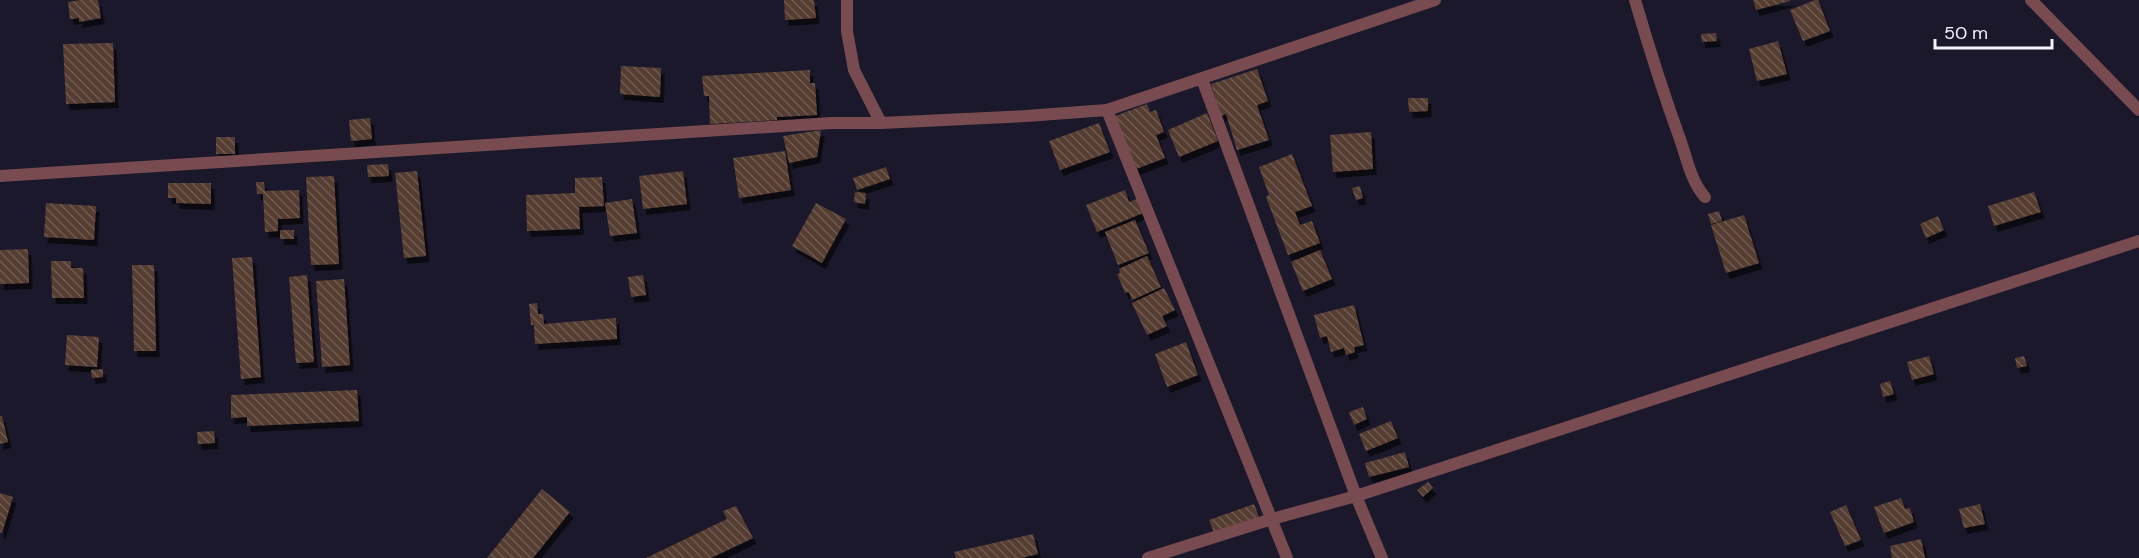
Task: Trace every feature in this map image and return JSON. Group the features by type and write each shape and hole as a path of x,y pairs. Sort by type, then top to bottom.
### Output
{"street":[{"path":"847,0 847,32 854,70 880,123"},
{"path":"0,176 831,123 880,123 1107,110 1435,0"},
{"path":"1635,0 1678,135 1699,191 1705,197"},
{"path":"2031,0 2139,110"},
{"path":"1202,79 1356,496 1382,558"},
{"path":"1107,110 1287,558"},
{"path":"1148,558 1272,519 1356,496 2139,241"}],"building":[{"path":"98,0 101,18 79,22 79,18 70,19 68,2"},
{"path":"784,0 814,0 816,18 785,20"},
{"path":"1753,0 1790,0 1790,1 1756,10"},
{"path":"1818,0 1830,31 1803,41 1790,10"},
{"path":"1716,33 1717,41 1702,42 1701,34"},
{"path":"1778,41 1787,74 1757,81 1749,49"},
{"path":"113,43 115,102 66,104 63,44"},
{"path":"621,66 661,68 660,97 620,94"},
{"path":"1257,69 1268,101 1257,105 1269,140 1237,150 1226,114 1221,116 1211,84"},
{"path":"810,70 810,83 815,83 817,115 710,124 709,96 704,96 702,76"},
{"path":"1408,98 1428,98 1428,111 1409,112"},
{"path":"1147,104 1150,112 1156,110 1164,132 1156,135 1165,158 1136,169 1115,116"},
{"path":"1207,113 1218,141 1179,157 1168,130"},
{"path":"370,118 372,139 351,141 349,120"},
{"path":"1099,123 1110,152 1060,170 1049,141"},
{"path":"821,130 817,157 789,163 783,136"},
{"path":"1371,132 1373,169 1333,172 1330,135"},
{"path":"216,137 235,137 235,154 216,154"},
{"path":"785,151 791,190 739,198 733,158"},
{"path":"1292,154 1312,206 1295,212 1300,225 1312,221 1320,243 1288,255 1266,197 1269,195 1259,167"},
{"path":"388,164 389,176 368,177 367,165"},
{"path":"886,167 890,179 857,190 853,178"},
{"path":"417,171 426,256 404,258 395,173"},
{"path":"683,171 687,204 643,209 639,176"},
{"path":"334,176 339,264 311,265 306,177"},
{"path":"602,177 604,206 579,207 580,229 527,231 526,195 575,193 575,178"},
{"path":"256,182 264,182 265,191 299,190 300,218 278,219 278,231 265,232 263,194 257,194"},
{"path":"168,183 211,183 211,204 176,203 176,198 168,198"},
{"path":"1360,186 1363,198 1356,200 1352,188"},
{"path":"1125,190 1129,202 1137,199 1143,213 1097,232 1086,205"},
{"path":"855,192 866,193 865,204 854,202"},
{"path":"2034,192 2041,212 1994,226 1988,206"},
{"path":"632,199 637,233 610,236 605,203"},
{"path":"46,203 96,206 94,240 44,237"},
{"path":"816,203 846,219 822,263 792,246"},
{"path":"1719,211 1722,221 1711,224 1708,214"},
{"path":"1744,215 1759,263 1726,273 1711,225"},
{"path":"1938,216 1944,230 1926,238 1920,224"},
{"path":"1135,220 1149,253 1118,265 1105,232"},
{"path":"280,230 294,230 294,239 280,239"},
{"path":"28,249 29,283 0,284 0,250"},
{"path":"1320,250 1332,279 1303,291 1291,262"},
{"path":"1147,256 1161,287 1132,300 1129,292 1125,293 1117,274 1120,273 1119,269"},
{"path":"252,257 261,377 241,379 232,258"},
{"path":"51,261 71,261 71,268 83,268 84,298 52,298"},
{"path":"132,265 154,265 156,351 134,351"},
{"path":"307,275 314,362 296,363 289,277"},
{"path":"643,275 646,295 631,297 628,277"},
{"path":"344,279 350,365 322,367 316,281"},
{"path":"1164,288 1175,310 1162,316 1167,326 1147,335 1132,303"},
{"path":"537,303 538,314 543,314 544,324 616,318 617,339 535,344 534,325 531,325 529,304"},
{"path":"1354,305 1364,345 1354,347 1355,352 1346,355 1344,348 1331,352 1327,336 1320,338 1314,315"},
{"path":"67,335 99,337 97,367 65,365"},
{"path":"1186,342 1198,375 1167,387 1155,354"},
{"path":"1929,356 1934,374 1912,380 1907,362"},
{"path":"2024,356 2027,366 2017,368 2015,358"},
{"path":"103,369 103,377 92,378 91,370"},
{"path":"1890,381 1894,394 1883,397 1880,384"},
{"path":"357,390 359,421 247,426 247,417 231,418 231,395"},
{"path":"1363,407 1367,419 1354,425 1349,412"},
{"path":"0,416 2,416 8,442 0,444"},
{"path":"1391,421 1398,438 1366,451 1359,434"},
{"path":"214,431 215,443 198,444 197,432"},
{"path":"1405,452 1409,467 1369,477 1365,463"},
{"path":"1428,482 1433,488 1423,497 1417,490"},
{"path":"542,489 570,512 533,558 487,558"},
{"path":"0,493 13,497 2,533 0,532"},
{"path":"1901,498 1905,509 1910,508 1914,522 1884,533 1874,507"},
{"path":"1254,504 1259,517 1214,533 1209,520"},
{"path":"1980,504 1985,524 1964,528 1959,509"},
{"path":"1846,505 1861,540 1845,546 1830,512"},
{"path":"736,506 753,538 711,558 646,558 727,519 723,511"},
{"path":"1033,534 1038,554 1021,558 956,558 954,552"},
{"path":"1921,539 1925,558 1892,558 1890,546"}]}
